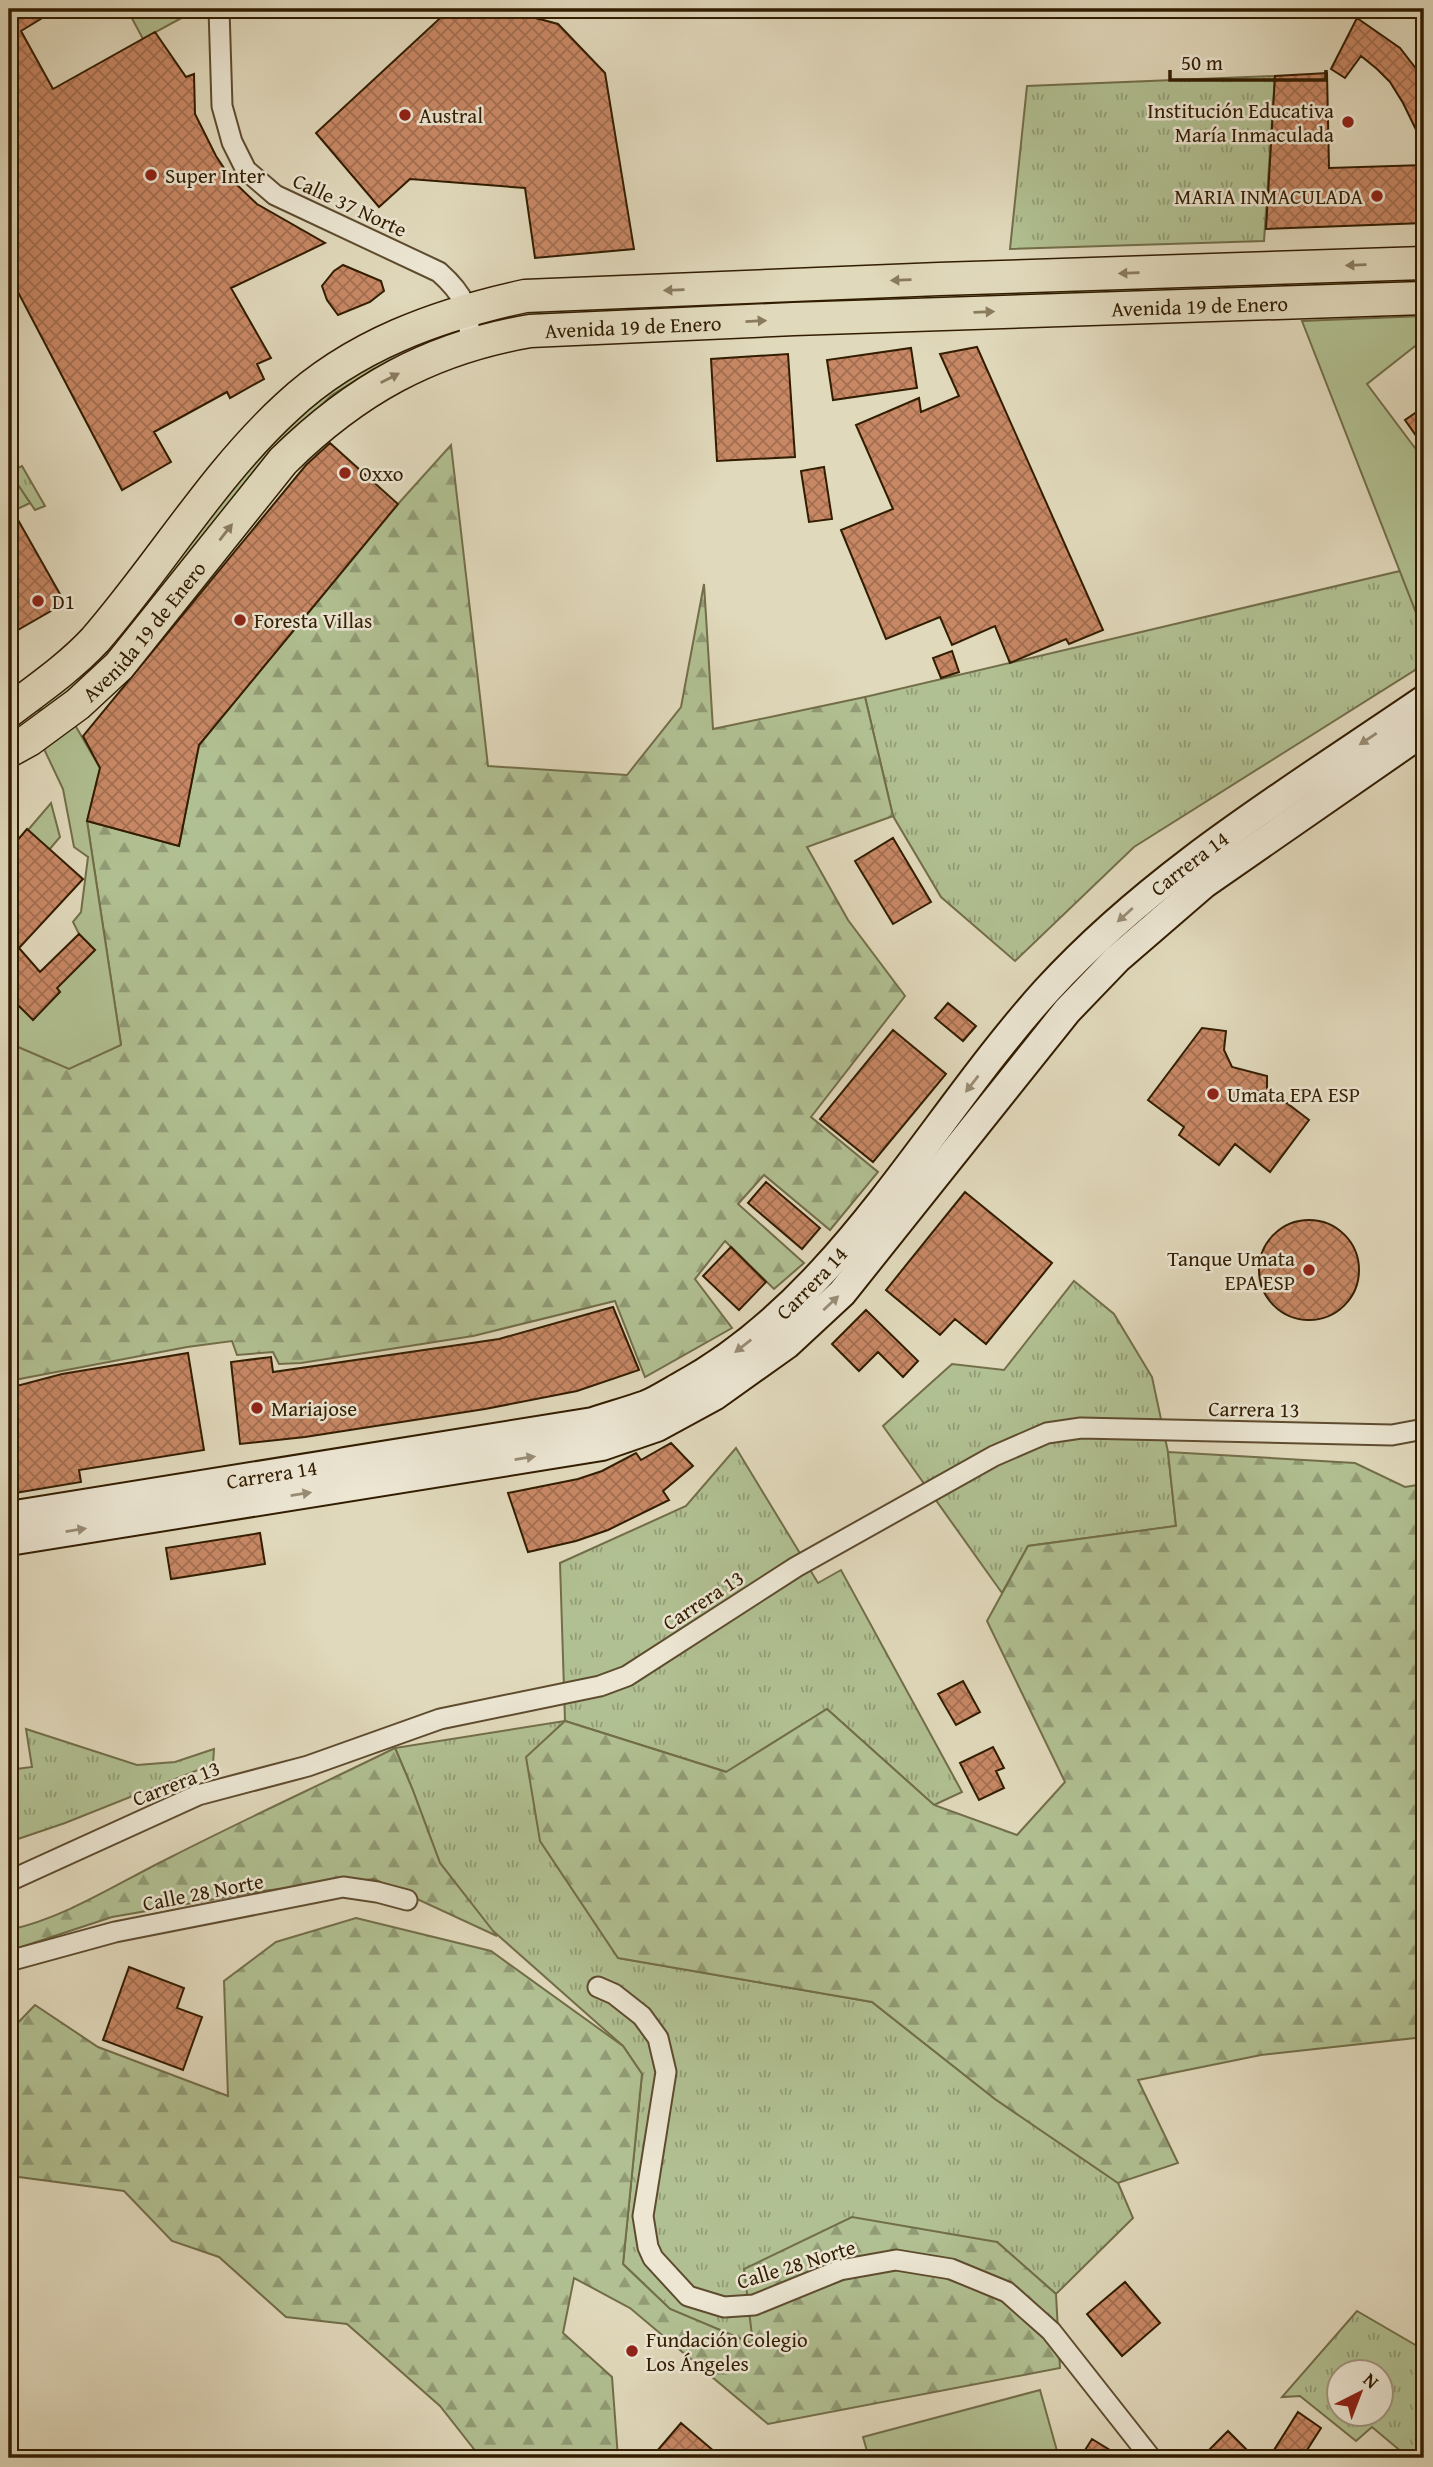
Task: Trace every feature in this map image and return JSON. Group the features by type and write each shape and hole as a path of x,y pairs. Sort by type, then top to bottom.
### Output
{"main road":[{"name":"Avenida 19 de Enero","path":"9,710 55,677 93,642 257,437 289,405 356,355 401,333 467,310 538,295 939,278 1424,263"},
{"name":"Avenida 19 de Enero","path":"9,751 70,710 119,666 283,461 313,432 374,386 416,365 471,345 530,331 808,318 1424,298"},
{"name":"Carrera 14","path":"9,1516 593,1422 648,1404 699,1377 737,1351 821,1275 1047,990 1102,935 1188,862 1424,700"},
{"name":"Carrera 14","path":"9,1541 602,1446 657,1427 714,1396 787,1344 842,1293 1067,1011 1117,959 1205,883 1424,731"}],"street":[{"name":"Calle 37 Norte","path":"219,9 222,106 232,142 246,170 275,195 439,272 457,288 467,310 471,345"},
{"name":"Carrera 13","path":"9,1881 198,1795 308,1766 440,1719 600,1686 626,1676 796,1567 994,1456 1047,1433 1082,1429 1392,1435 1424,1429"},
{"name":"Calle 28 Norte","path":"9,1961 115,1932 343,1887 407,1900"},
{"name":"Calle 28 Norte","path":"606,1991 642,2016 658,2038 666,2072 643,2216 653,2258 688,2296 724,2307 754,2305 840,2270 895,2260 951,2269 1007,2292 1051,2331 1151,2458"}],"green space":[{"path":"127,9 198,9 143,39"},
{"path":"1275,76 1264,241 1010,249 1027,86"},
{"path":"1424,273 1424,286 486,326 482,321 541,304"},
{"path":"1424,316 1424,339 1367,384 1424,460 1424,633 1302,321"},
{"path":"424,339 427,349 374,369 332,395 297,428 109,663 60,705 36,711 101,656 249,464 325,387"},
{"path":"451,445 488,766 627,775 681,707 704,584 713,729 865,697 893,816 807,847 848,920 905,996 811,1117 878,1172 830,1230 764,1175 738,1204 804,1263 774,1289 725,1241 695,1279 732,1328 645,1377 615,1301 473,1336 301,1363 279,1364 273,1352 237,1355 232,1341 9,1381 9,1043 69,1068 121,1045 87,821 179,846 199,745 398,504"},
{"path":"22,466 45,506 35,510 9,472"},
{"path":"9,471 30,503 9,513"},
{"path":"1400,571 1424,633 1424,651 1415,670 1134,847 1015,961 941,897 893,816 865,697"},
{"path":"75,725 100,768 87,821 121,1045 69,1069 9,1043 9,997 33,1019 60,992 57,988 95,950 79,934 73,922 81,912 88,857 74,847 63,789 44,749"},
{"path":"51,803 60,837 49,850 28,830"},
{"path":"1074,1281 1114,1314 1152,1377 1168,1452 1176,1526 1028,1546 1002,1593 883,1426 952,1364 1004,1370"},
{"path":"736,1448 818,1583 841,1570 962,1792 934,1805 827,1709 727,1772 565,1721 560,1563 686,1506"},
{"path":"1168,1452 1355,1463 1405,1487 1424,1484 1424,2037 1261,2055 1138,2080 1178,2163 1118,2183 995,2099 872,2002 618,1958 540,1841 526,1757 565,1721 726,1772 827,1709 934,1805 1017,1835 1065,1782 987,1621 1028,1546 1176,1526"},
{"path":"565,1721 618,1958 872,2002 995,2099 1118,2183 1133,2218 1056,2294 997,2242 753,2344 670,2309 623,2264 642,2074 623,2046 492,1930 440,1863 395,1748"},
{"path":"26,1729 137,1765 175,1762 214,1749 213,1764 65,1823 9,1842 9,1770 32,1767"},
{"path":"395,1748 440,1863 497,1936 374,1879 262,1891 112,1917 9,1951 9,1930 51,1917 91,1899 197,1844"},
{"path":"356,1918 491,1951 623,2046 642,2074 623,2264 670,2309 753,2344 744,2269 852,2217 997,2242 1056,2294 1060,2368 768,2424 630,2308 574,2278 563,2333 612,2377 618,2458 481,2458 440,2406 347,2324 286,2317 219,2257 172,2241 124,2191 19,2177 9,2167 9,2032 35,2005 98,2047 228,2096 224,1981 276,1942"},
{"path":"1357,2311 1424,2350 1424,2458 1409,2458 1373,2428 1394,2428 1394,2358 1324,2358 1324,2415 1300,2396 1282,2397"},
{"path":"1040,2390 1059,2458 869,2458 863,2437"},
{"path":"1340,2428 1371,2428 1356,2441"}],"building":[{"path":"9,9 57,9 21,31 53,89 155,32 186,77 194,74 195,114 216,156 232,180 257,204 325,243 231,288 271,358 257,364 264,379 230,398 227,392 154,432 171,462 122,490 9,275"},
{"path":"450,9 502,9 558,24 605,73 634,249 535,258 525,188 410,179 379,207 316,133"},
{"path":"1357,18 1400,48 1424,79 1424,146 1403,103 1390,82 1377,69 1361,56 1345,78 1331,69"},
{"path":"1327,73 1329,168 1424,165 1424,223 1266,229 1275,76"},
{"path":"343,265 381,281 384,291 370,302 338,315 327,300 322,286 334,271"},
{"path":"977,347 1103,630 1069,644 1066,639 1010,663 995,626 952,645 940,617 886,639 841,530 893,509 856,425 919,398 921,412 959,396 940,354"},
{"path":"911,348 917,388 833,400 827,360"},
{"path":"788,354 795,457 717,461 711,359"},
{"path":"1424,407 1424,447 1405,420"},
{"name":"Foresta Villas","path":"330,443 398,504 199,745 179,846 87,821 100,768 83,736 306,465"},
{"path":"824,467 832,519 809,522 801,471"},
{"path":"9,504 65,603 9,635"},
{"path":"952,651 959,672 941,678 933,658"},
{"path":"27,829 83,879 19,948 40,972 79,934 95,950 57,988 60,992 33,1020 9,996 9,850"},
{"path":"893,838 931,902 893,924 855,861"},
{"path":"948,1003 976,1026 963,1041 935,1018"},
{"name":"Umata EPA ESP","path":"1202,1028 1226,1031 1224,1050 1232,1067 1267,1076 1267,1088 1309,1120 1270,1172 1235,1144 1219,1165 1179,1135 1184,1127 1148,1100"},
{"path":"893,1030 946,1074 873,1162 820,1119"},
{"path":"766,1182 820,1228 802,1249 748,1203"},
{"path":"965,1192 1052,1263 986,1344 955,1319 940,1335 886,1290"},
{"name":"Tanque Umata EPA ESP","path":"1309,1220 1328,1224 1345,1234 1355,1251 1359,1270 1355,1289 1345,1306 1328,1316 1309,1320 1290,1316 1273,1306 1263,1289 1259,1270 1263,1251 1273,1234 1290,1224"},
{"path":"731,1247 766,1282 739,1310 703,1276"},
{"path":"613,1307 639,1370 577,1391 485,1409 305,1437 240,1444 231,1362 271,1357 273,1372 499,1339"},
{"path":"866,1310 918,1361 903,1377 878,1352 859,1371 832,1344"},
{"path":"188,1353 204,1450 79,1470 81,1482 9,1494 9,1388 62,1374"},
{"path":"671,1443 693,1466 663,1491 669,1500 608,1530 576,1541 528,1552 508,1493 578,1479 602,1471 636,1453 641,1460"},
{"path":"260,1533 265,1564 171,1579 166,1548"},
{"path":"963,1681 980,1712 956,1725 938,1694"},
{"path":"993,1747 1004,1768 996,1771 1004,1788 979,1800 960,1763"},
{"path":"129,1967 184,1988 177,2008 202,2017 183,2070 103,2040"},
{"path":"1125,2282 1160,2323 1122,2356 1087,2314"},
{"path":"1298,2412 1321,2428 1302,2458 1269,2458"},
{"path":"681,2423 722,2458 651,2458"},
{"path":"1228,2431 1255,2458 1201,2458"},
{"path":"1092,2439 1123,2458 1080,2458"}],"place":[{"name":"Austral","path":"405,115"},
{"name":"Institución Educativa María Inmaculada","path":"1348,122"},
{"name":"Super Inter","path":"151,175"},
{"name":"MARIA INMACULADA","path":"1377,196"},
{"name":"Oxxo","path":"345,473"},
{"name":"D1","path":"38,601"},
{"name":"Foresta Villas","path":"240,620"},
{"name":"Umata EPA ESP","path":"1213,1094"},
{"name":"Tanque Umata EPA ESP","path":"1309,1270"},
{"name":"Mariajose","path":"257,1408"},
{"name":"Fundación Colegio Los Ángeles","path":"632,2351"}]}
